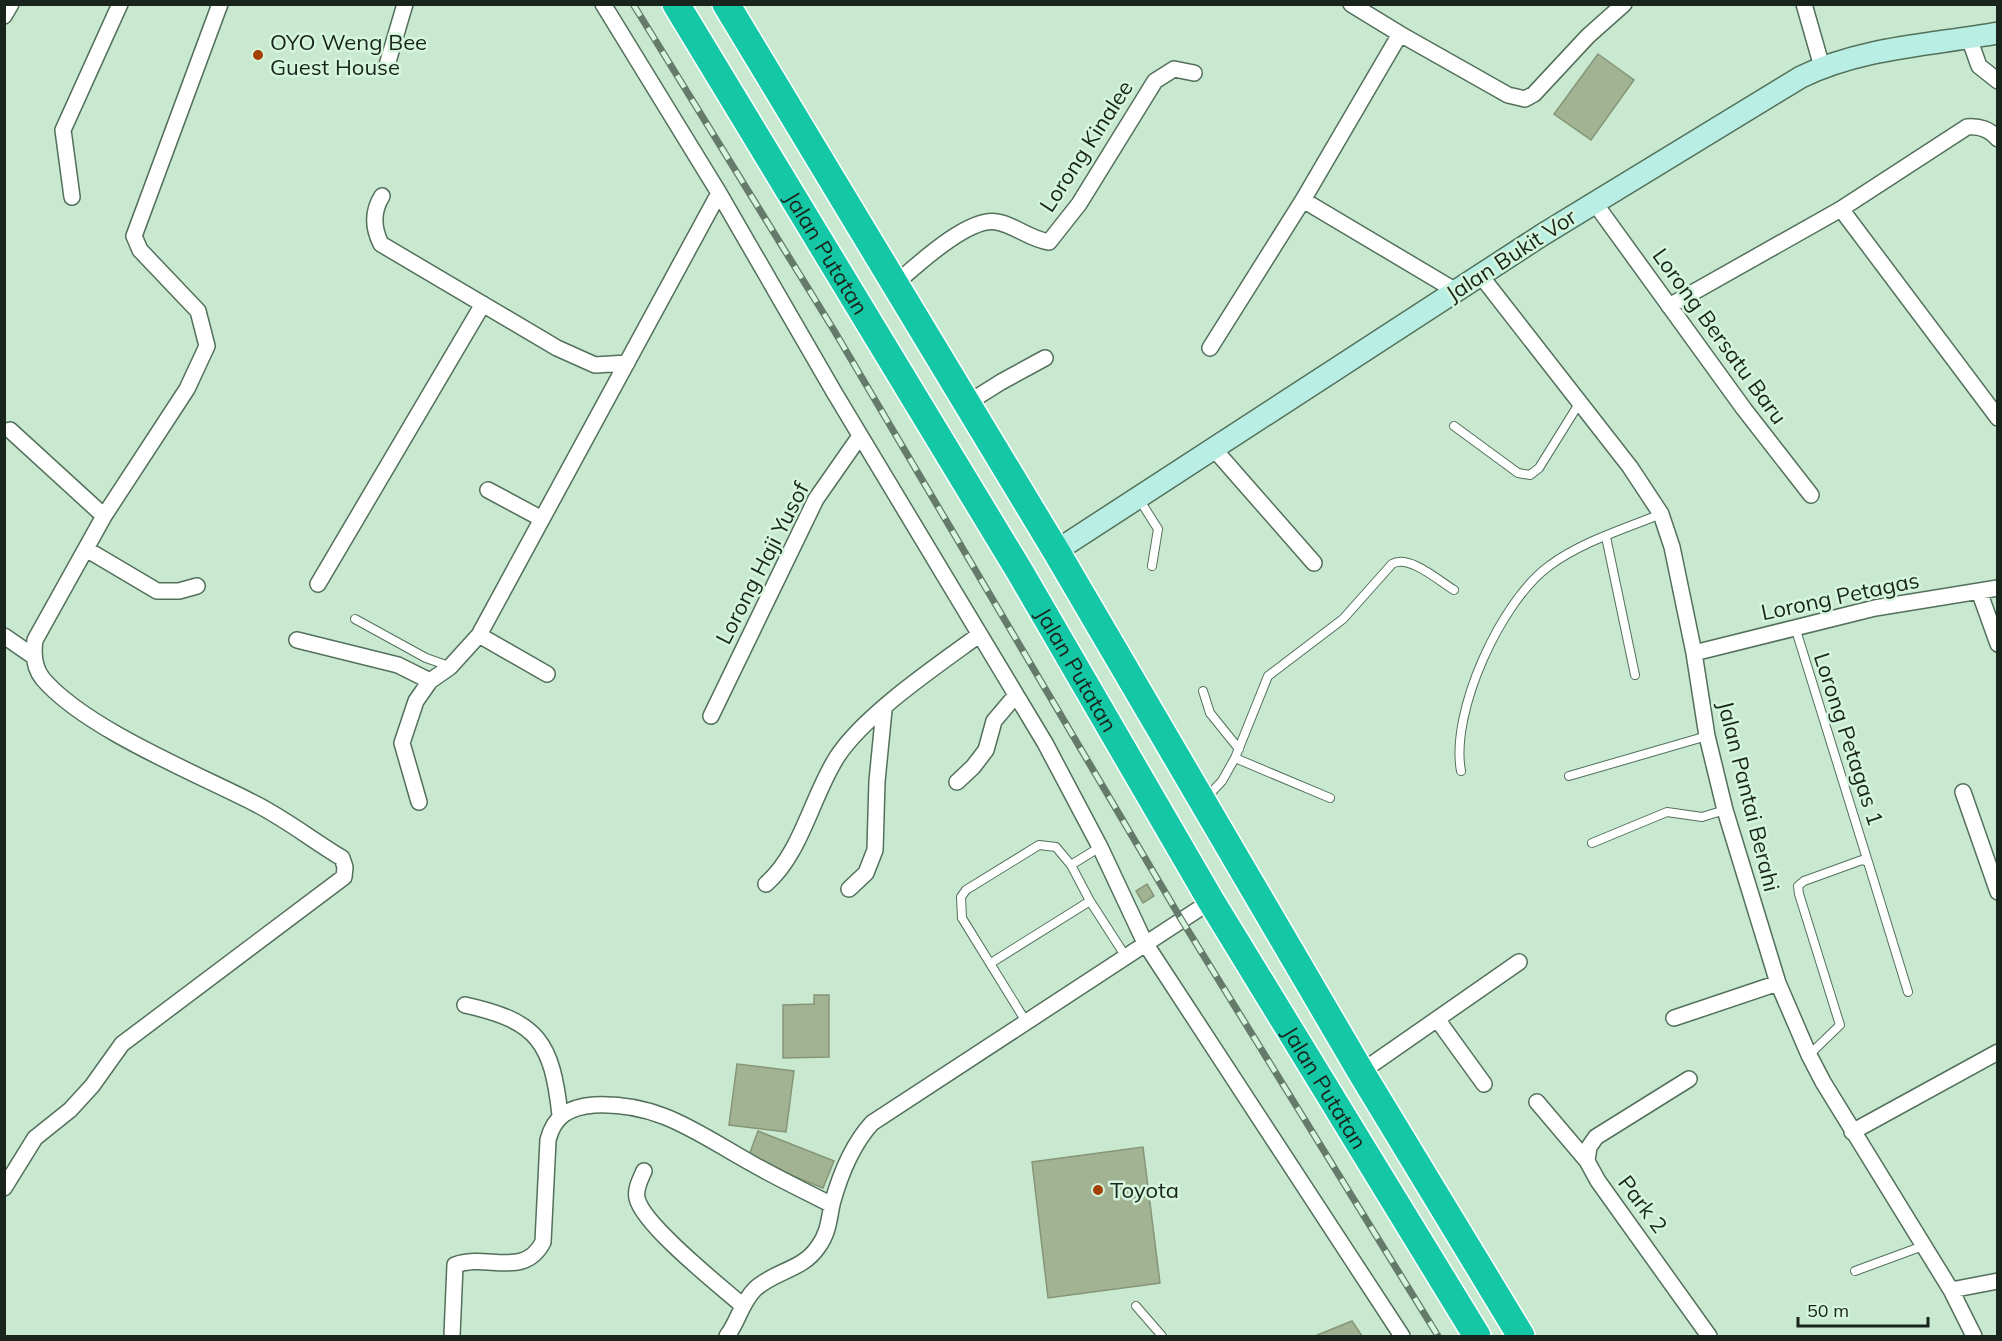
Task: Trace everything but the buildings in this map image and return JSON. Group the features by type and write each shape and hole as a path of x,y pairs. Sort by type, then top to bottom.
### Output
{"highway":[{"name":"Jalan Putatan","path":"676,4 1012,558 1211,901 1477,1336"},
{"name":"Jalan Putatan","path":"735,11 966,404 1051,543 1292,956 1521,1336"},
{"path":"1012,558 1051,543"},
{"path":"1258,978 1292,956"}],"street":[{"path":"4,16 11,4"},
{"path":"72,197 63,130 120,4"},
{"path":"4,1188 35,1138 70,1110 92,1086 122,1044 344,876 345,867 342,858 255,803 111,729 66,700 41,677 33,656 35,640 104,516 187,389 207,346 198,311 140,250 134,236 220,4"},
{"path":"387,65 405,4"},
{"path":"603,4 624,34 860,436 1045,743 1100,847 1145,943 1402,1336"},
{"path":"1351,4 1508,95 1525,99 1534,94 1588,36 1624,4"},
{"path":"1804,4 1822,67"},
{"name":"Jalan Bukit Vor","path":"1051,543 1139,499 1594,202 1775,92 1822,67 1893,48 1998,33"},
{"path":"1210,348 1303,200 1400,34"},
{"path":"1969,38 1979,66 1998,81"},
{"name":"Lorong Kinalee","path":"895,284 948,241 985,221 998,222 1036,240 1049,242 1079,204 1155,81 1174,69 1194,74"},
{"path":"1669,306 1841,209 1967,127 1977,126 1987,129 1998,139"},
{"path":"419,802 402,743 416,701 430,681 450,667 479,635 719,193"},
{"path":"382,196 376,206 375,231 381,244 557,348 595,365 627,363"},
{"path":"1303,200 1456,291"},
{"name":"Lorong Bersatu Baru","path":"1594,202 1744,409 1811,495"},
{"path":"1841,209 1998,418"},
{"name":"Jalan Pantai Berahi","path":"1481,276 1643,484 1662,514 1672,547 1694,653 1707,736 1725,810 1778,983 1809,1055 1852,1132 1951,1290 1974,1336"},
{"path":"318,584 483,304"},
{"path":"966,404 1001,381 1045,358"},
{"path":"10,430 104,516"},
{"name":"Lorong Haji Yusof","path":"711,716 816,499 860,436"},
{"path":"1214,449 1314,563"},
{"path":"488,490 542,519"},
{"path":"86,549 157,591 179,591 197,586"},
{"name":"Lorong Petagas","path":"1694,653 1875,608 1998,588"},
{"path":"1978,591 1998,644"},
{"path":"479,635 547,674"},
{"path":"766,884 789,857 838,756 884,710 921,678 980,635"},
{"path":"4,636 33,656"},
{"path":"297,640 398,665 430,681"},
{"path":"957,782 986,750 994,721 1016,695"},
{"path":"849,889 866,873 875,850 877,781 884,710"},
{"path":"1964,792 1998,892"},
{"path":"727,1336 742,1305 753,1291 771,1276 808,1260 826,1234 832,1205 852,1150 872,1123 1025,1020 1211,901"},
{"path":"1361,1072 1519,962"},
{"path":"1674,1018 1778,983"},
{"path":"465,1005 516,1020 540,1041 551,1066 560,1115"},
{"path":"1437,1018 1484,1084"},
{"path":"1852,1132 1998,1052"},
{"path":"1587,1161 1590,1147 1596,1137 1689,1078"},
{"name":"Park 2","path":"1537,1102 1587,1161 1598,1181 1710,1336"},
{"path":"452,1336 455,1265 482,1262 520,1263 530,1259 543,1242 548,1140 552,1125 560,1115 584,1106 619,1104 647,1109 682,1123 832,1205"},
{"path":"644,1171 636,1197 640,1207 684,1254 742,1305"},
{"path":"1951,1290 1998,1281"}],"lane":[{"path":"1454,426 1518,473 1530,475 1539,468 1580,402"},
{"path":"1139,499 1158,529 1152,566"},
{"path":"1461,771 1459,746 1464,716 1488,651 1511,609 1533,579 1548,566 1578,549 1662,514"},
{"path":"1606,537 1635,675"},
{"path":"1202,802 1222,781 1235,758 1268,676 1343,619 1392,564 1397,561 1407,562 1454,590"},
{"path":"355,619 426,658 450,667"},
{"name":"Lorong Petagas 1","path":"1795,627 1908,992"},
{"path":"1203,691 1210,713 1239,749"},
{"path":"1569,776 1707,736"},
{"path":"1235,758 1330,798"},
{"path":"1592,843 1667,812 1702,817 1725,810"},
{"path":"1025,1020 962,918 961,897 966,890 1040,845 1056,847 1071,865 1089,901 1126,957"},
{"path":"1071,865 1100,847"},
{"path":"1809,1055 1840,1025 1798,886 1804,881 1862,860 1869,862"},
{"path":"991,963 1089,901"},
{"path":"1855,1271 1923,1246"},
{"path":"1136,1306 1162,1336"}],"railway":[{"path":"633,4 835,332 1181,919 1438,1336"}],"place":[{"name":"OYO Weng Bee Guest House","path":"258,55"},
{"name":"Toyota","path":"1098,1190"}]}
